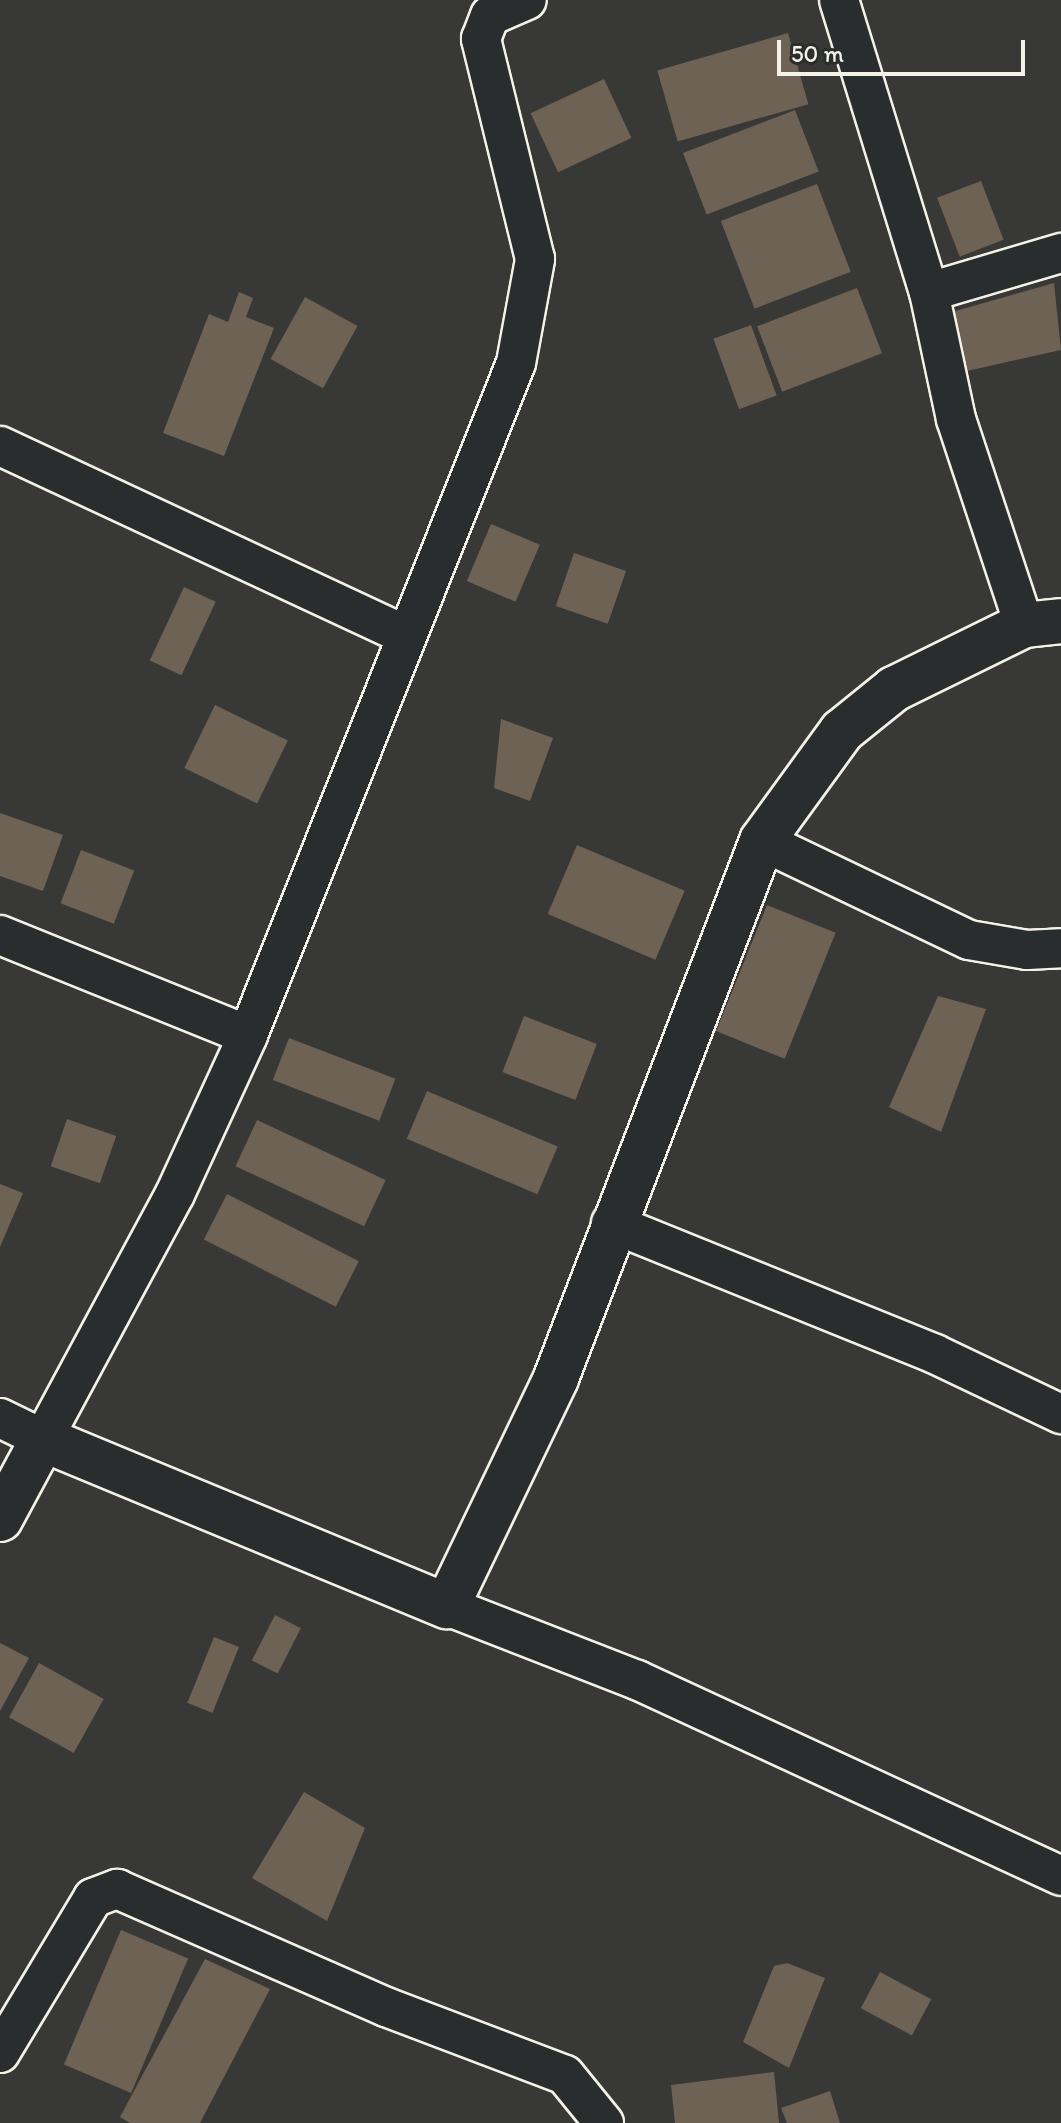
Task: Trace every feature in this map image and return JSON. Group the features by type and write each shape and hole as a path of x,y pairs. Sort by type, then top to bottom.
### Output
{"street":[{"path":"0,1519 116,1313 248,1035 403,634 526,331 535,259 481,39 490,16 527,0"},
{"path":"447,1606 550,1392 611,1223 762,841 842,731 894,689 1043,623 956,419 929,292 839,0"},
{"path":"929,292 1061,253"},
{"path":"0,446 403,634"},
{"path":"762,841 969,940 1027,950 1061,948"},
{"path":"0,935 248,1035"},
{"path":"611,1223 935,1354 1061,1414"},
{"path":"0,1418 43,1439 447,1606 637,1680 1061,1876"},
{"path":"0,2053 106,1888 155,1901 386,2007 565,2075 604,2123"}],"building":[{"path":"788,33 808,104 678,142 657,70"},
{"path":"604,79 631,138 558,172 531,113"},
{"path":"795,110 819,172 707,215 683,153"},
{"path":"981,181 1004,240 960,257 937,198"},
{"path":"817,184 851,272 755,309 721,221"},
{"path":"1054,283 1061,350 967,371 945,314"},
{"path":"857,288 882,353 782,392 757,326"},
{"path":"239,292 253,298 246,317 274,328 224,456 163,433 209,314 228,322"},
{"path":"305,297 357,326 323,388 271,359"},
{"path":"751,325 777,395 739,409 713,339"},
{"path":"491,524 540,545 516,602 467,581"},
{"path":"574,553 626,571 608,624 556,606"},
{"path":"184,587 216,602 181,675 150,660"},
{"path":"215,705 288,741 257,803 184,768"},
{"path":"501,719 553,738 530,801 494,788"},
{"path":"0,813 63,835 43,891 0,876"},
{"path":"577,845 685,891 655,960 548,914"},
{"path":"81,850 134,870 114,924 61,903"},
{"path":"767,905 836,933 785,1059 716,1031"},
{"path":"938,996 986,1009 941,1132 889,1107"},
{"path":"524,1016 597,1044 575,1100 502,1072"},
{"path":"289,1038 395,1079 379,1121 273,1080"},
{"path":"427,1091 558,1146 537,1194 407,1139"},
{"path":"67,1119 116,1136 100,1183 51,1166"},
{"path":"257,1120 386,1180 364,1226 235,1166"},
{"path":"0,1184 23,1193 0,1247"},
{"path":"227,1194 359,1261 336,1307 204,1239"},
{"path":"275,1615 301,1628 278,1674 252,1660"},
{"path":"214,1637 239,1647 212,1713 187,1703"},
{"path":"0,1643 29,1658 0,1711"},
{"path":"39,1663 104,1699 74,1753 9,1717"},
{"path":"304,1792 365,1828 327,1921 252,1878"},
{"path":"121,1930 188,1959 131,2093 64,2064"},
{"path":"205,1959 270,1989 200,2123 130,2123 120,2117"},
{"path":"787,1963 825,1978 789,2068 743,2042 774,1966"},
{"path":"880,1972 931,1999 912,2035 861,2008"},
{"path":"774,2072 779,2123 675,2123 671,2085"},
{"path":"830,2091 840,2123 787,2123 781,2108"}]}
